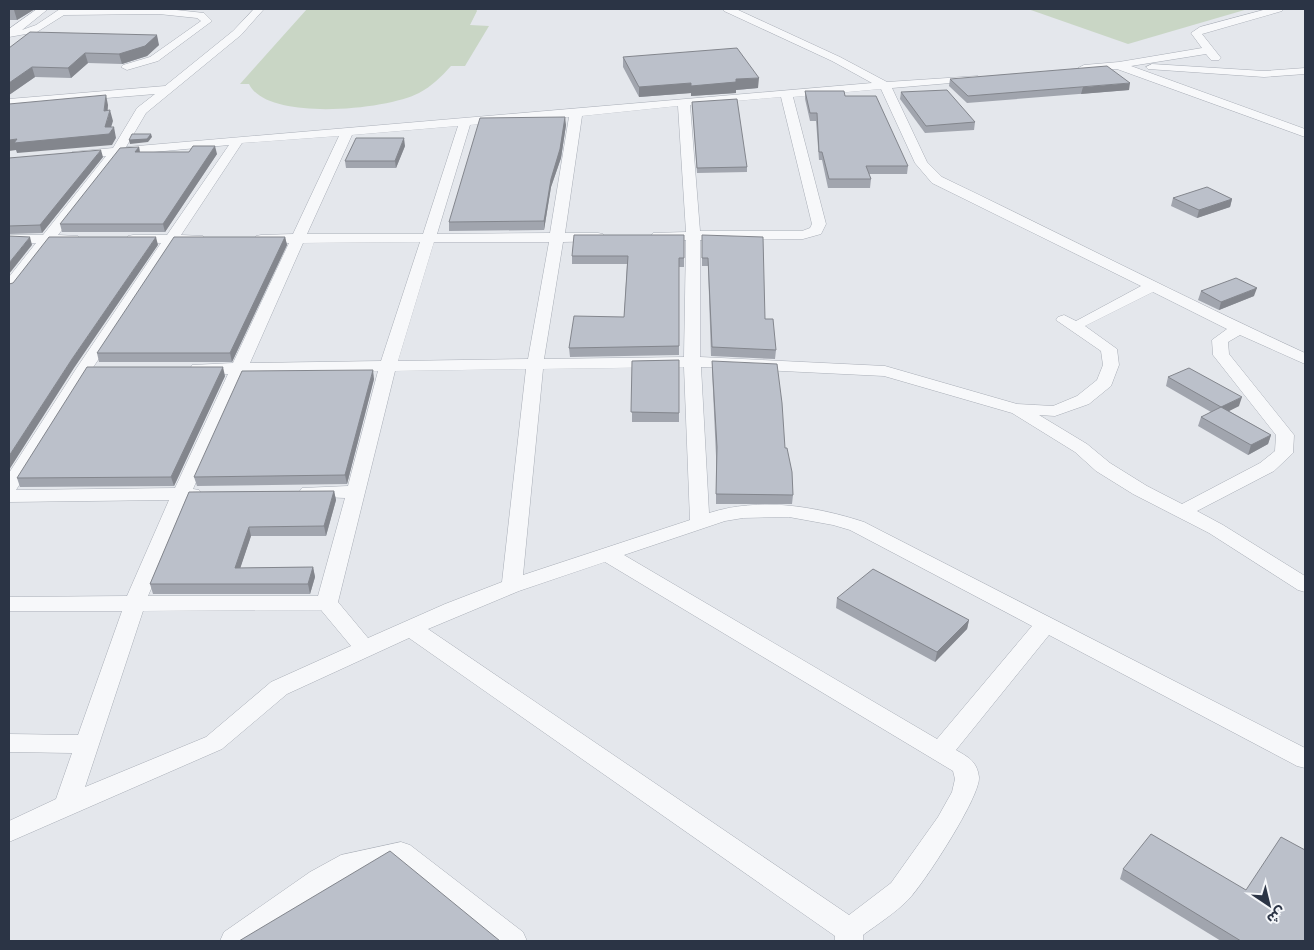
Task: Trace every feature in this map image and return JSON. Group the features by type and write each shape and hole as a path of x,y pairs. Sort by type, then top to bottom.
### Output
{"street":[{"path":"9,34 43,9"},
{"path":"9,287 117,151 141,111 237,33 259,9"},
{"path":"728,9 836,59 885,85 921,163 937,180 1305,359"},
{"path":"1225,71 1196,33 1204,29 1278,9"},
{"path":"9,34 35,31 64,10 158,10 200,15 207,21 154,59 127,67"},
{"path":"1071,70 1119,65 1208,50"},
{"path":"1119,65 1264,74 1305,71"},
{"path":"1119,65 1305,133"},
{"path":"68,155 576,113 786,93 984,78"},
{"path":"9,102 169,89"},
{"path":"644,236 803,235 816,231 819,224 786,93"},
{"path":"684,102 693,236 692,362 700,523"},
{"path":"512,586 535,366 558,237 576,113"},
{"path":"327,603 388,367 465,122"},
{"path":"66,804 135,603 181,495 347,132"},
{"path":"9,487 84,369 238,140"},
{"path":"250,239 616,236"},
{"path":"9,239 84,239"},
{"path":"123,239 210,239"},
{"path":"1083,322 1152,286"},
{"path":"180,369 535,366 692,362 885,371 1016,409 1055,411 1083,400 1105,382 1111,365 1108,349 1064,320"},
{"path":"1183,511 1267,467 1284,452 1285,435 1221,355 1220,340 1240,329"},
{"path":"84,369 103,369"},
{"path":"1016,409 1081,448 1103,467 1140,490 1183,511 1305,585"},
{"path":"294,492 355,492"},
{"path":"9,496 207,494"},
{"path":"9,832 66,804 214,743 225,736 260,702 279,688 411,628 512,586 700,523 728,515 766,510 797,512 836,519 858,526 1305,759"},
{"path":"411,628 849,936 900,891 947,824 964,793 967,779 964,766 607,554"},
{"path":"9,604 327,603"},
{"path":"327,603 365,649"},
{"path":"940,752 1045,625"},
{"path":"9,743 87,744"},
{"path":"234,941 327,876 350,864 401,853 513,941"}],"green space":[{"path":"307,9 476,9 477,11 470,25 489,26 465,66 451,66 428,87 419,93 403,99 356,108 302,108 279,104 260,96 249,84 240,84"},
{"path":"1028,9 1248,9 1128,44"}],"building":[{"path":"30,32 157,35 145,46 119,54 85,53 68,68 32,67 9,83 9,48"},
{"path":"737,48 759,78 736,79 736,82 691,86 691,83 639,87 623,57"},
{"path":"1107,66 1130,83 968,96 950,79"},
{"path":"947,90 975,122 926,126 901,92"},
{"path":"805,91 844,91 845,96 876,96 908,166 866,166 871,179 829,179 822,152 819,152 817,113 810,113"},
{"path":"106,95 104,111 110,110 105,127 114,127 109,134 14,143 17,139 9,140 9,104"},
{"path":"737,99 747,167 697,168 692,102"},
{"path":"565,117 544,221 449,222 480,118"},
{"path":"132,134 151,134 147,139 129,140"},
{"path":"356,138 404,138 395,161 345,161"},
{"path":"193,146 215,146 163,224 60,224 120,148 139,147 135,152 189,152"},
{"path":"101,150 40,225 9,226 9,158"},
{"path":"1207,187 1232,199 1199,210 1173,198"},
{"path":"574,235 684,235 684,258 679,258 679,346 569,348 574,316 624,317 628,256 572,256"},
{"path":"702,235 763,237 765,319 773,319 776,350 712,347 708,258 702,258"},
{"path":"9,236 30,237 9,263"},
{"path":"49,237 156,237 72,359 9,456 9,284 13,283"},
{"path":"174,237 285,237 230,353 97,353"},
{"path":"1236,278 1257,288 1221,302 1201,291"},
{"path":"679,360 679,413 631,412 632,361"},
{"path":"712,361 777,364 785,448 787,448 792,472 793,495 716,494 717,447"},
{"path":"87,367 223,367 171,477 17,478"},
{"path":"1189,368 1242,397 1221,407 1168,377"},
{"path":"373,370 345,475 194,477 242,371"},
{"path":"1221,407 1271,435 1251,445 1201,417"},
{"path":"334,491 324,526 249,527 235,568 313,567 308,584 150,584 189,492"},
{"path":"873,569 969,620 937,652 837,598"},
{"path":"1151,834 1246,890 1281,837 1305,850 1305,941 1241,941 1123,869"},
{"path":"390,851 500,941 239,941"}]}
